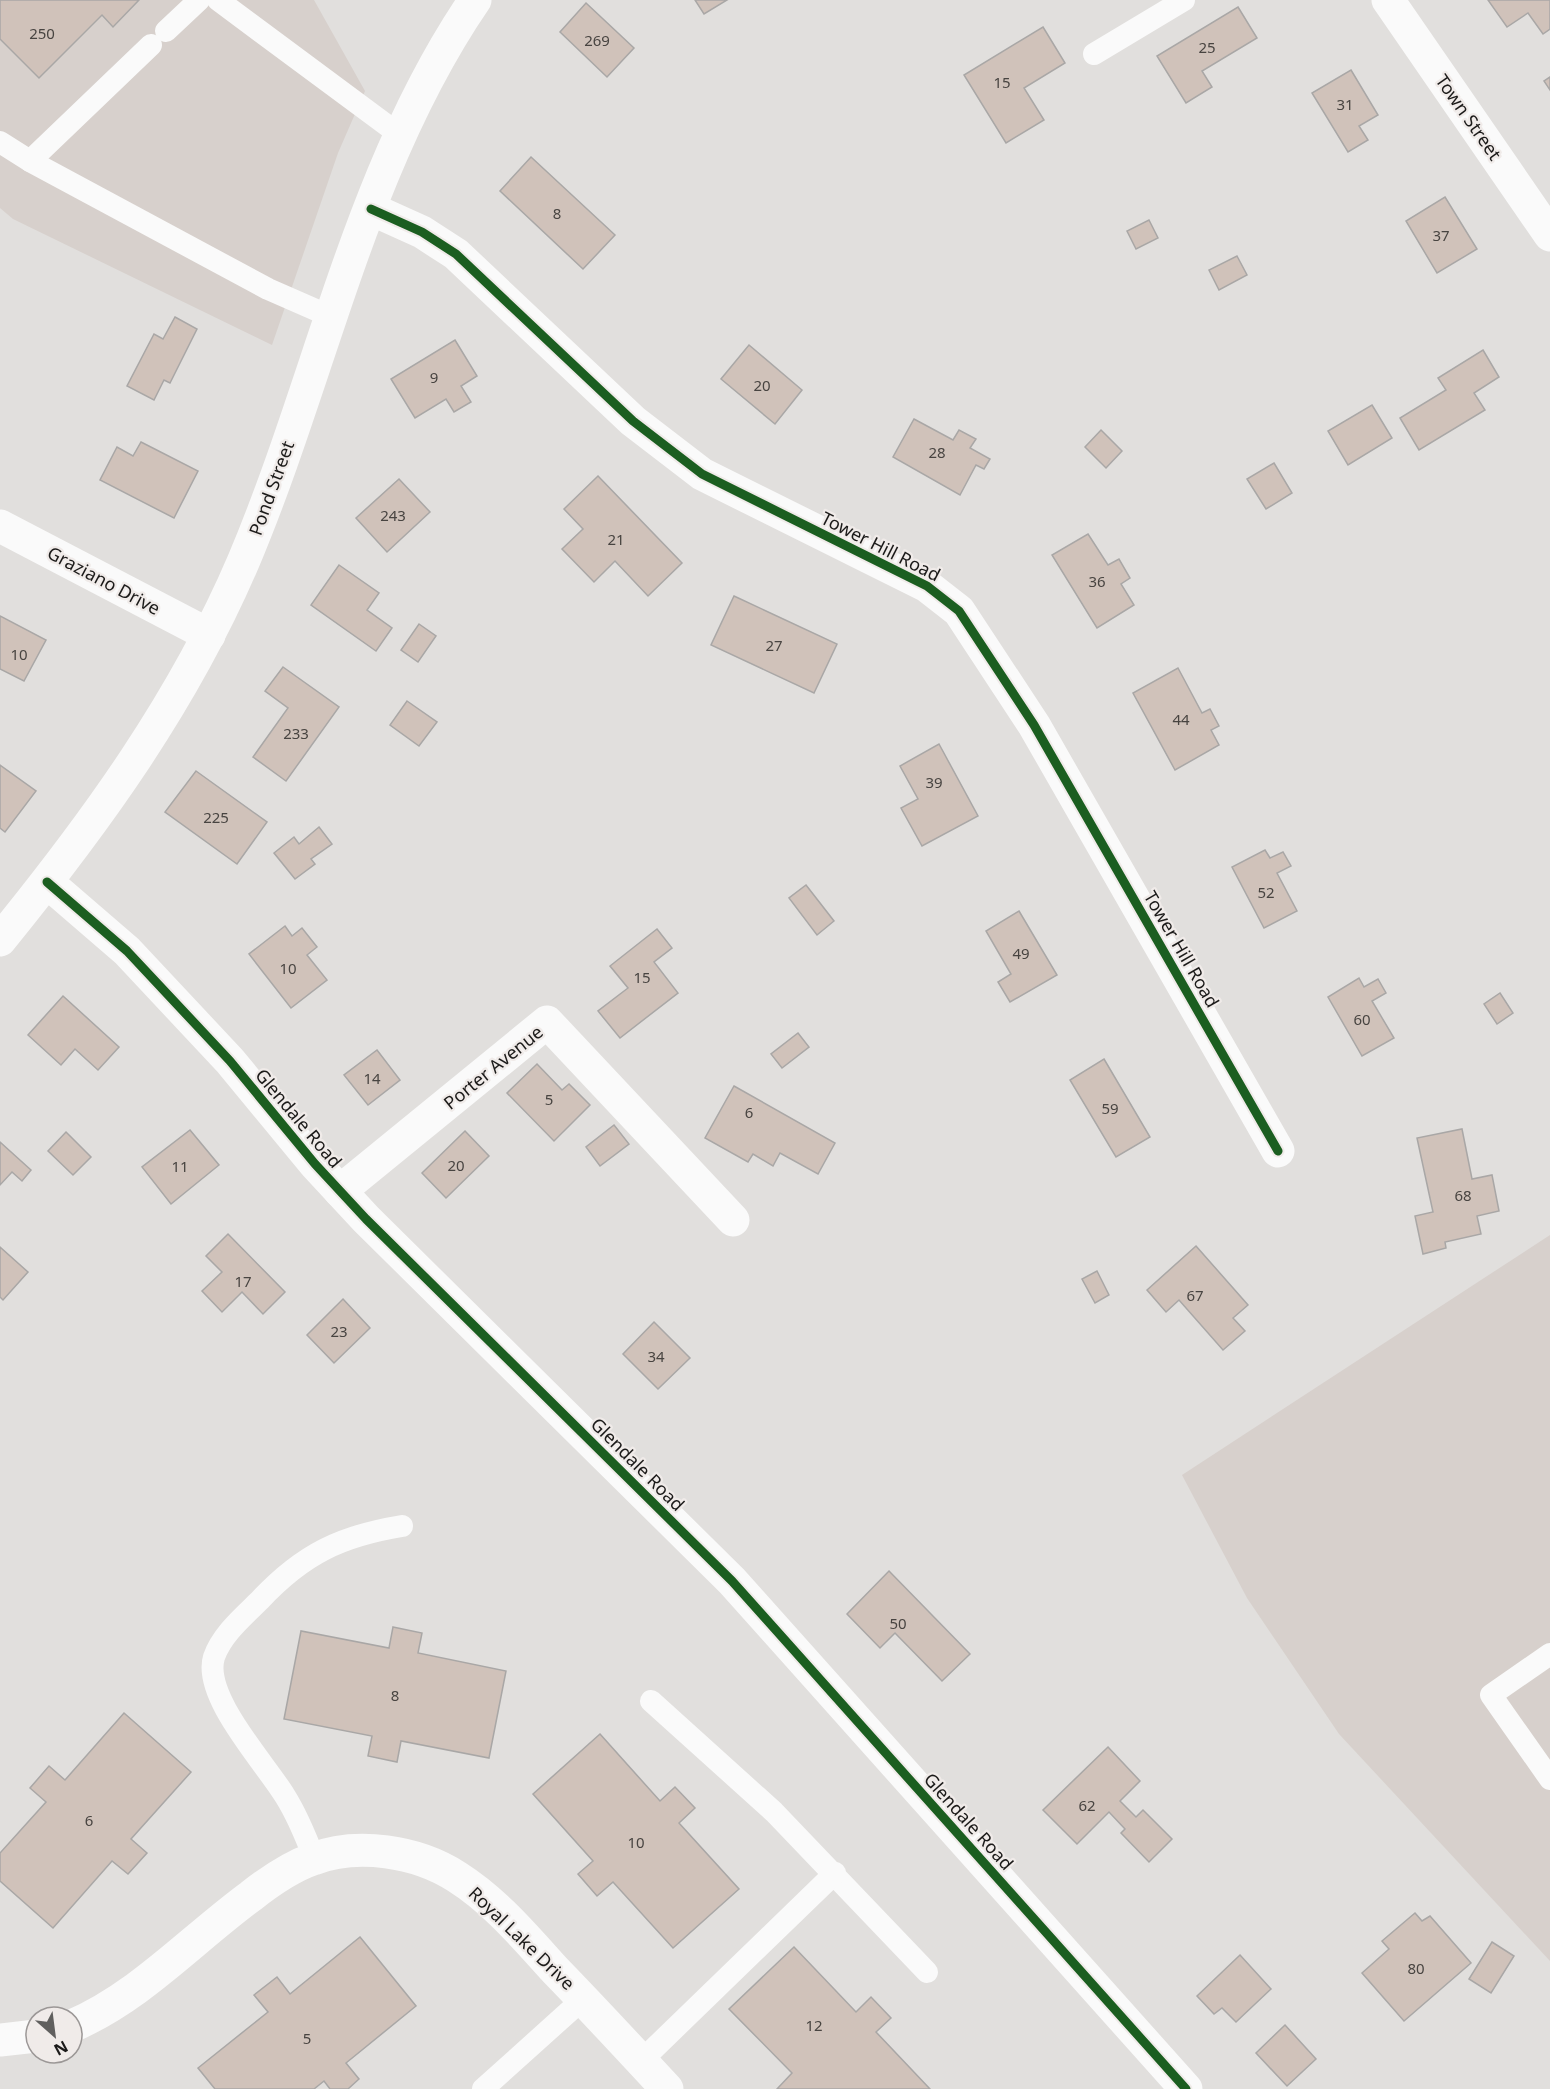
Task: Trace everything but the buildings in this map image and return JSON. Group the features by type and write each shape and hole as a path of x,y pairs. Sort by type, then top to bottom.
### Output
{"street":[{"name":"Pond Street","path":"0,940 47,882 147,745 209,635 258,525 371,209 400,135 430,75 475,0"},
{"name":"Town Street","path":"1388,0 1550,235"},
{"name":"Tower Hill Road","path":"371,209 422,232 456,254 633,421 702,474 927,586 959,611 1034,724 1278,1151"},
{"name":"Graziano Drive","path":"0,526 209,635"},
{"name":"Glendale Road","path":"47,882 127,951 230,1061 340,1191 732,1581 1186,2089"},
{"name":"Porter Avenue","path":"340,1191 547,1022 733,1220"},
{"name":"Royal Lake Drive","path":"84,2020 121,2001 250,1896 291,1868 314,1858 336,1853 382,1852 428,1863 455,1876 495,1906 666,2089"},
{"path":"0,2040 24,2037"}],"lane":[{"path":"30,161 199,0"},
{"path":"218,0 400,135"},
{"path":"1094,54 1184,0"},
{"path":"0,142 30,161 268,289 332,317"},
{"path":"314,1858 285,1796 225,1707 212,1672 214,1657 221,1642 234,1626 298,1564 343,1539 364,1532 402,1526"},
{"path":"1550,1654 1491,1695 1550,1779"},
{"path":"651,1701 774,1812 835,1873 927,1972"},
{"path":"641,2061 835,1873"},
{"path":"483,2089 583,1999"}],"shaded area":[{"path":"0,0 314,0 365,91 338,153 272,345 13,219 0,208"},
{"path":"1550,1235 1550,1961 1339,1734 1247,1598 1182,1475"}],"cycle path":[{"path":"371,209 422,232 456,254 633,421 702,474 927,586 959,611 1034,725 1278,1151"},
{"path":"47,882 127,951 230,1061 315,1164 366,1219 732,1581 1186,2089"}]}
